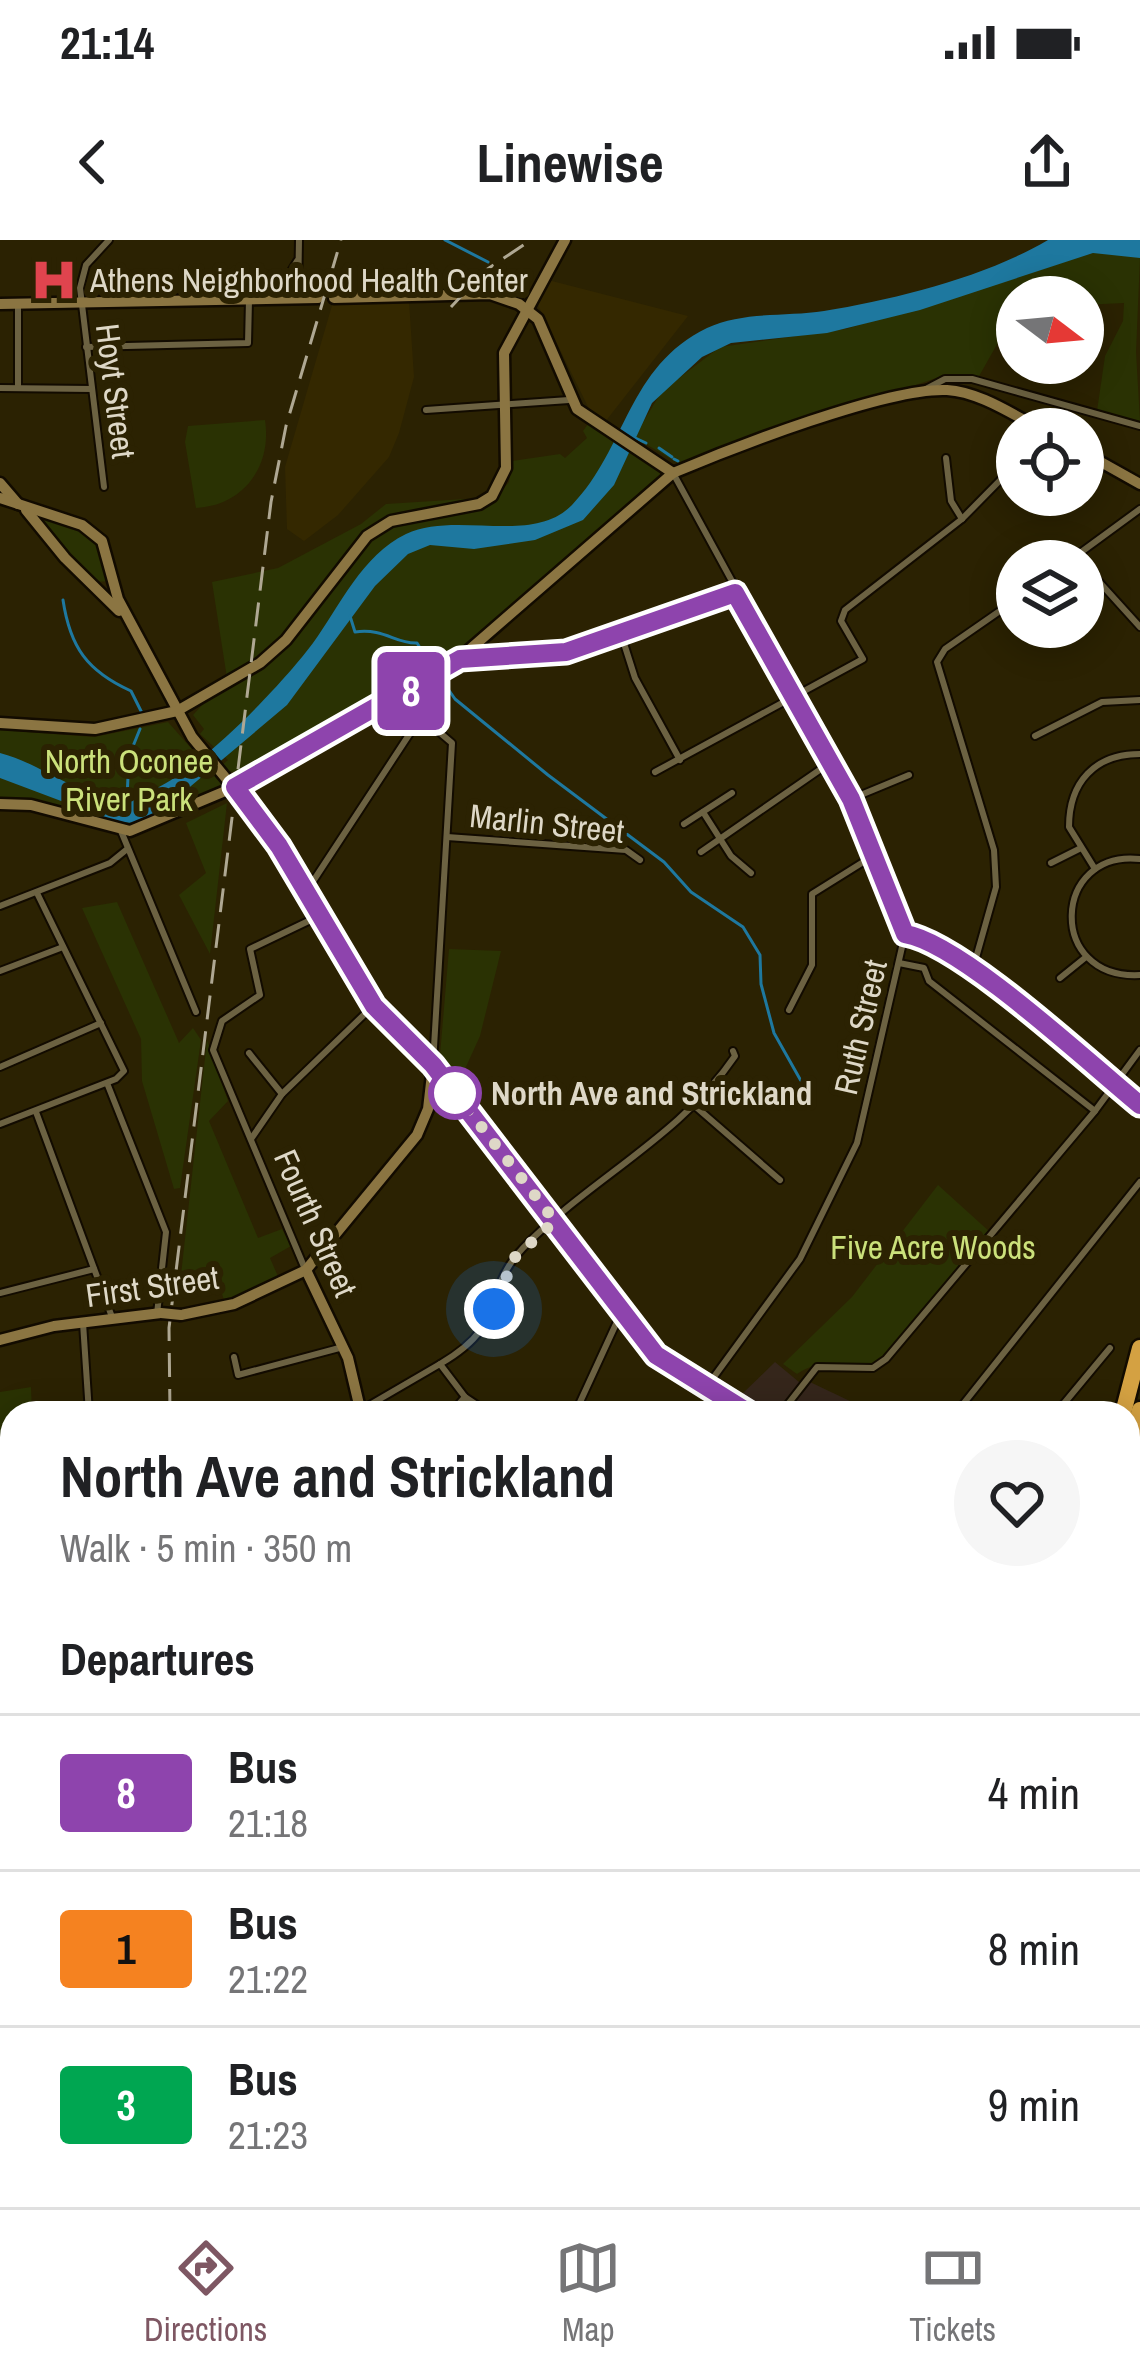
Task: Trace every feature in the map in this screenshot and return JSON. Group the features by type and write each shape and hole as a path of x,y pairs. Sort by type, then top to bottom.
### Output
{"highway":[{"path":"1125,1401 1139,1353"}],"street":[{"name":"Hoyt Street","path":"104,487 80,304 83,269 109,240"},
{"path":"298,298 299,240"},
{"path":"0,723 94,729 177,711 260,663 286,640 367,536 391,521 479,504 492,496 506,468 504,353 565,240"},
{"path":"274,299 299,257"},
{"path":"334,298 490,294 526,308 544,333 569,400 605,430 673,473"},
{"path":"0,304 319,298"},
{"path":"86,347 248,343 249,300"},
{"path":"18,304 18,388"},
{"path":"924,391 930,383 945,379 972,380 1140,426"},
{"path":"0,388 92,389"},
{"path":"0,804 31,805 122,831 150,827 235,787 460,659 673,473 924,391 972,395 998,408"},
{"path":"426,410 569,400"},
{"path":"946,458 951,500 962,519"},
{"path":"658,461 662,483"},
{"path":"1104,464 1140,484"},
{"name":"Ruth Street","path":"673,473 851,799 905,934 856,1143 800,1259 705,1388"},
{"path":"0,484 138,631"},
{"path":"0,484 0,498 82,525 102,541 118,599 177,711 271,832 374,1006 433,1065 656,1355 728,1401"},
{"path":"655,772 863,659 842,621 845,610 962,519 996,484"},
{"path":"1102,540 1140,509"},
{"path":"1104,589 1140,627"},
{"path":"460,659 566,652 735,593"},
{"path":"972,972 996,887 994,850 939,674 938,657 996,614"},
{"path":"621,634 634,678 680,760"},
{"path":"306,1270 412,1142 429,1100 452,743 398,697"},
{"path":"1035,736 1102,702 1140,700"},
{"path":"306,892 422,715"},
{"path":"1095,869 1078,849 1070,827 1077,784 1105,759 1140,754"},
{"path":"701,852 831,762"},
{"path":"851,799 908,775"},
{"path":"684,824 732,793"},
{"path":"703,812 751,873"},
{"path":"122,831 196,1012"},
{"name":"Marlin Street","path":"447,837 626,850 640,860"},
{"path":"1051,863 1078,849"},
{"path":"0,906 110,862 126,850"},
{"path":"789,1010 812,965 812,894 876,854"},
{"path":"1140,859 1116,859 1095,869 1083,881 1071,911 1072,927 1086,957 1107,972 1140,975"},
{"path":"0,1124 107,1083 124,1071 37,892"},
{"name":"Fourth Street","path":"319,916 250,949 260,995 222,1021 215,1058 343,1346 358,1401"},
{"path":"905,934 931,944 972,972 1140,1105"},
{"path":"0,971 63,947"},
{"path":"1060,978 1086,957"},
{"path":"899,963 924,968 929,981 1095,1112"},
{"path":"250,1141 282,1094 374,1006"},
{"path":"0,1067 101,1023"},
{"path":"791,1401 817,1367 873,1368 886,1359 1095,1112 1140,1050"},
{"path":"379,1401 477,1340 514,1258 696,1107 735,1056 733,1051"},
{"path":"249,1053 282,1094"},
{"path":"107,1083 166,1232 159,1313"},
{"path":"429,1100 457,1095"},
{"path":"696,1107 780,1180"},
{"path":"37,1112 112,1320"},
{"path":"966,1401 1140,1182"},
{"path":"0,1293 94,1269"},
{"name":"First Street","path":"0,1340 83,1323 159,1313 181,1315 233,1304 306,1270"},
{"path":"580,1401 622,1310"},
{"path":"83,1323 88,1401"},
{"path":"234,1357 238,1375 343,1346"},
{"path":"1066,1401 1111,1348"},
{"path":"440,1364 472,1401"},
{"path":"461,1401 465,1396"}],"shaded area":[{"path":"548,280 688,316 605,422 591,413 538,305"},
{"path":"409,301 414,377 389,457 338,515 304,541 287,529 285,467 333,302"},
{"path":"775,1362 805,1387 810,1382 850,1401 750,1401 740,1396"}],"green space":[{"path":"1093,253 1140,258 1136,352 1140,421 1097,408 1105,356 1123,321 1124,303 1104,304 1104,276 1018,276"},
{"path":"996,283 996,346 978,378 945,375 681,465 634,437 662,391 720,347 846,329"},
{"path":"265,420 264,452 252,480 228,499 196,508 185,442 188,426"},
{"name":"North Oconee River Park","path":"588,424 658,467 661,476 452,661 242,776 230,771 219,789 132,828 0,798 0,730 94,737 168,722 213,773 228,760 200,734 204,729 193,715 227,678 212,582 278,568 361,524 386,504 496,497 509,482 512,461 560,454 565,458 587,438 583,431"},
{"path":"35,514 99,539 111,581 95,582"},
{"path":"227,803 210,954 179,895 206,873 186,823"},
{"path":"117,902 179,1043 193,1028 201,1040 180,1188 174,1189 142,1081 141,1039 82,908"},
{"path":"449,949 501,951 480,1036 460,1080 440,1055"},
{"path":"207,1040 228,1101 209,1121 258,1238 282,1229 291,1246 270,1258 280,1281 224,1300 217,1278 179,1293"},
{"name":"Five Acre Woods","path":"938,1185 991,1233 880,1360 861,1366 820,1365 797,1374 783,1364 852,1297"},
{"path":"31,1387 32,1401 0,1401 0,1392"}],"water":[{"path":"1048,240 1140,240 1140,258 1093,253 1023,276 996,276 996,285 920,310 827,333 731,343 702,357 652,403 614,485 583,520 535,540 474,549 430,545 408,554 375,586 287,705 159,813 135,823 117,822 0,778 0,753 72,785 118,799 141,795 167,782 224,739 277,686 364,568 390,543 406,534 447,525 536,523 572,505 605,459 644,386 680,344 735,319 824,311 910,293"}],"waterway":[{"path":"445,240 488,262"},
{"path":"496,268 510,286"},
{"path":"631,436 646,443"},
{"path":"659,448 672,457"},
{"path":"674,459 678,461"},
{"path":"63,600 70,631 83,656 131,691 142,713"},
{"path":"350,616 355,632 417,643 434,670"},
{"path":"441,679 455,699 664,862 691,892 743,927 760,955 761,984 774,1033 805,1088"},
{"path":"127,798 129,756 140,729"}],"railway":[{"path":"170,1401 169,1328 271,502 286,426 341,240"},
{"path":"451,307 486,270 531,240"}],"bus line":[{"name":"8","path":"728,1401 656,1355 433,1065 374,1006 271,832 235,787 430,681 460,659 470,663 566,652 735,593 851,799 903,919 905,934 931,944 1011,999 1140,1105"}],"place":[{"name":"Athens Neighborhood Health Center","path":"54,280"},
{"name":"North Ave and Strickland","path":"455,1093"}],"route":[{"path":"455,1093 555,1221 514,1258 494,1309"}]}
